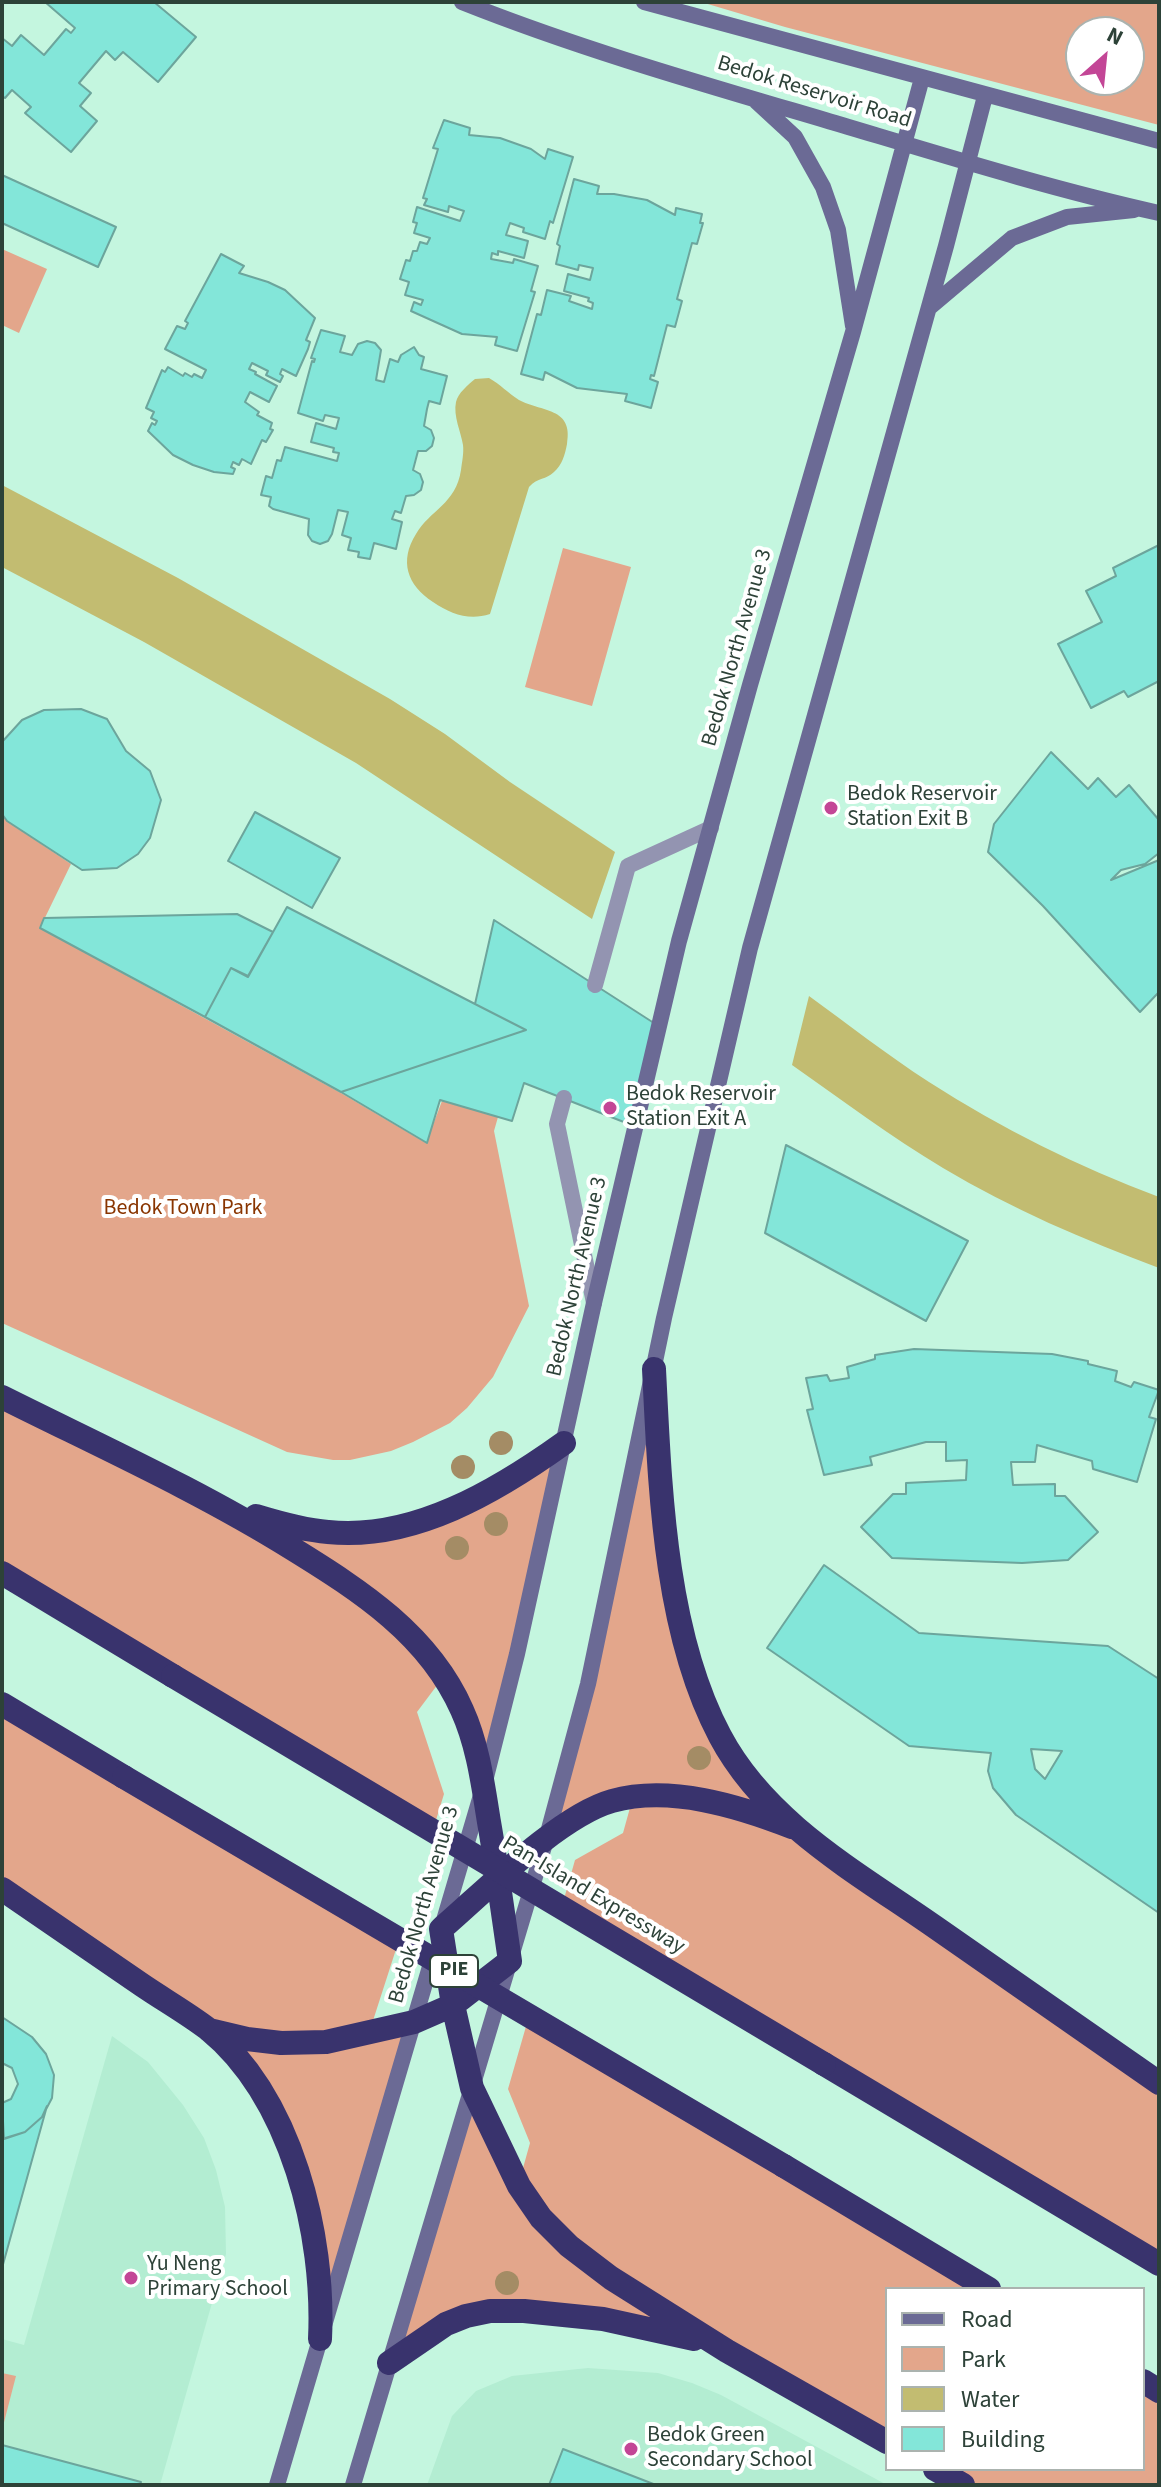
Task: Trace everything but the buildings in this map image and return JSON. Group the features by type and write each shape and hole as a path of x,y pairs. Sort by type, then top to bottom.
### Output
{"highway":[{"path":"654,1369 659,1468 689,1661 710,1717 732,1756 792,1827 1159,2083"},
{"path":"2,1397 230,1510 359,1591 416,1641 446,1677 475,1746 484,1785 510,1961 453,2005 414,2022 326,2042 281,2043 209,2030"},
{"path":"230,1510 328,1532 385,1530 417,1522 472,1499 508,1481 564,1443"},
{"name":"Pan-Island Expressway","path":"2,1573 1159,2264"},
{"name":"PIE","path":"2,1704 986,2287"},
{"path":"792,1827 723,1805 684,1798 642,1797 597,1806 546,1840 441,1929 453,2005 472,2088 519,2186 550,2228 600,2271 727,2351 885,2441"},
{"path":"2,1889 209,2030 241,2064 259,2089 286,2142 317,2250 321,2288 320,2339"},
{"path":"389,2363 446,2324 490,2311 524,2311 603,2319 675,2334 727,2351"},
{"path":"938,2471 963,2485"}],"main road":[{"name":"Bedok Reservoir Road","path":"462,2 532,29 754,99 968,162 1151,211"},
{"name":"Bedok Reservoir Road","path":"644,2 1159,141"},
{"name":"Bedok North Avenue 3","path":"277,2485 484,1785 517,1654 594,1303 676,954 922,78"},
{"path":"353,2485 546,1840 588,1684 705,1134 750,948 985,96"},
{"path":"754,99 795,137 823,187 838,230 853,332"},
{"path":"929,308 1012,238 1067,217 1151,211"}],"lane":[{"path":"595,985 628,866 711,828"},
{"path":"564,1098 557,1124 594,1303"}],"shaded area":[{"name":"Yu Neng Primary School","path":"112,2036 148,2062 183,2105 204,2138 225,2207 226,2254 160,2485 2,2485 2,2339 24,2345"},
{"name":"Bedok Green Secondary School","path":"588,2368 658,2373 692,2383 721,2395 887,2485 427,2485 452,2416 476,2391 512,2376"}],"green space":[{"path":"701,2 1159,2 1159,125 785,27"},
{"path":"2,249 47,269 19,333 2,325"},
{"path":"563,548 631,567 592,706 525,687"},
{"name":"Bedok Town Park","path":"2,815 71,864 40,928 426,1143 442,1101 498,1117 494,1131 529,1306 493,1377 450,1423 391,1451 350,1460 287,1452 2,1323"},
{"path":"653,1380 699,1696 786,1821 1159,2081 1159,2262 562,1906 575,1860 623,1833 633,1797 549,1835"},
{"path":"2,1398 232,1512 400,1527 563,1444 484,1784 444,1676 417,1712 444,1794 433,1830 2,1574"},
{"path":"2,1705 399,1940 369,2033 229,2033 2,1888"},
{"path":"529,2016 981,2287 885,2287 885,2437 674,2332 468,2315 391,2362 472,2089 518,2186 530,2143 508,2089"},
{"path":"413,2022 320,2335 285,2137 213,2033 266,2042"},
{"path":"2,2373 16,2376 2,2430"},
{"path":"1145,2386 1159,2394 1159,2485 971,2485 946,2471 1145,2471"}],"water":[{"path":"489,378 519,400 561,417 568,432 567,444 557,469 529,487 490,614 467,616 453,613 424,595 412,580 407,563 416,534 448,499 458,482 463,448 455,407 457,399 475,379"},
{"path":"2,485 178,578 390,699 615,852 592,919 356,763 144,642 2,567"},
{"path":"809,996 913,1072 956,1099 1070,1160 1159,1197 1159,1268 1049,1223 969,1183 904,1144 792,1065"}],"place":[{"name":"Bedok Reservoir Station Exit B","path":"831,808"},
{"name":"Bedok Reservoir Station Exit A","path":"610,1108"},
{"name":"Yu Neng Primary School","path":"131,2278"},
{"name":"Bedok Green Secondary School","path":"631,2449"}]}
